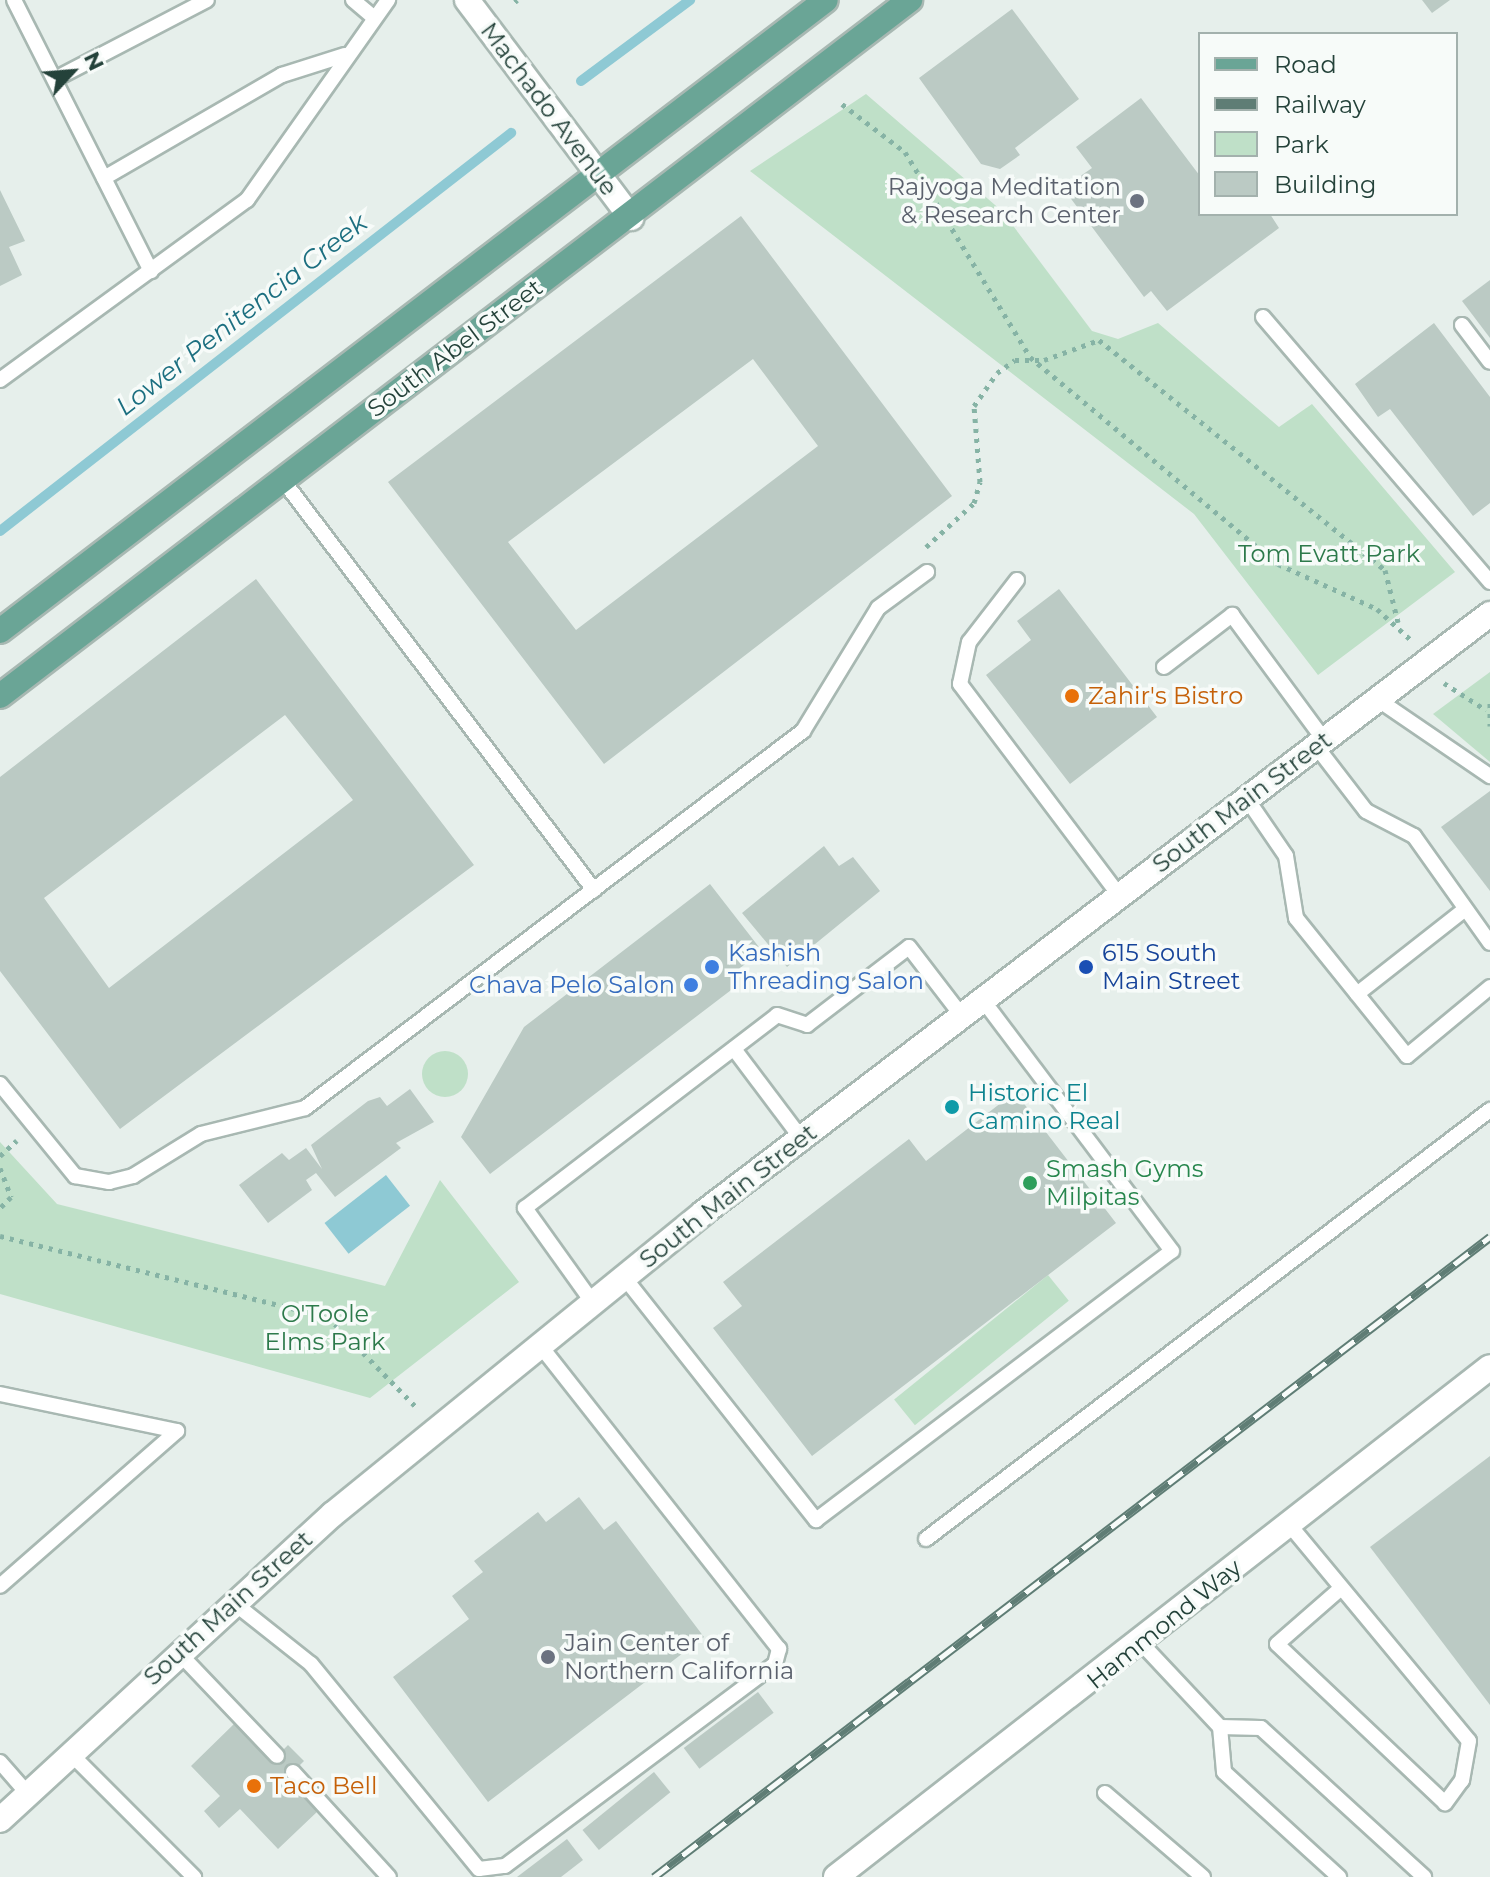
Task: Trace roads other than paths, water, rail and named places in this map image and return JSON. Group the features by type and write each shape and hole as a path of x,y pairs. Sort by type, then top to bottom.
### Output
{"main road":[{"name":"Machado Avenue","path":"467,0 631,218"},
{"path":"0,631 597,171 826,0"},
{"name":"South Abel Street","path":"0,696 282,479 631,218 910,0"},
{"name":"South Main Street","path":"0,1820 69,1752 234,1603 435,1431 624,1277 801,1138 1490,614"},
{"name":"Hammond Way","path":"836,1877 1142,1644 1288,1523 1490,1367"}],"lane":[{"path":"14,0 57,78 151,271"},
{"path":"57,78 207,0"},
{"path":"353,0 372,16"},
{"path":"0,380 247,200 372,16 388,0"},
{"path":"104,178 282,75 345,55"},
{"path":"1263,317 1490,582"},
{"path":"1462,325 1490,362"},
{"path":"282,479 594,890"},
{"path":"0,1084 75,1176 109,1182 133,1176 201,1134 305,1108 803,731 878,608 927,572"},
{"path":"1017,580 969,642 960,684 1120,896"},
{"path":"1164,667 1232,615 1366,811 1414,836 1490,943"},
{"path":"1377,699 1490,776"},
{"path":"1247,799 1286,856 1296,918 1407,1056 1490,987"},
{"path":"1357,994 1464,910"},
{"path":"593,1303 525,1208 777,1015 807,1025 909,947 962,1016"},
{"path":"624,1277 816,1520 1172,1251 983,1000"},
{"path":"734,1049 801,1138"},
{"path":"926,1539 1490,1110"},
{"path":"234,1603 311,1664 479,1869 505,1866 775,1664 779,1649 540,1345"},
{"path":"0,1394 177,1431 0,1586"},
{"path":"1288,1523 1469,1741 1462,1780 1445,1803 1277,1644 1340,1589"},
{"path":"1142,1644 1220,1727 1224,1772 1339,1877"},
{"path":"179,1653 277,1756"},
{"path":"1220,1727 1261,1728 1424,1877"},
{"path":"69,1752 194,1877"},
{"path":"0,1762 27,1793"},
{"path":"293,1772 389,1877"},
{"path":"1105,1793 1203,1877"}],"water":[{"path":"386,1175 410,1206 349,1254 325,1223"}],"waterway":[{"name":"Lower Penitencia Creek","path":"581,81 690,0"},
{"name":"Lower Penitencia Creek","path":"0,531 511,133"}],"railway":[{"path":"654,1877 1490,1237"}],"place":[{"name":"Rajyoga Meditation & Research Center","path":"1137,201"},
{"name":"Zahir's Bistro","path":"1072,696"},
{"name":"Kashish Threading Salon","path":"712,967"},
{"name":"615 South Main Street","path":"1086,967"},
{"name":"Chava Pelo Salon","path":"691,985"},
{"name":"Historic El Camino Real","path":"952,1107"},
{"name":"Smash Gyms Milpitas","path":"1030,1183"},
{"name":"Jain Center of Northern California","path":"548,1657"},
{"name":"Taco Bell","path":"254,1786"}],"park label":[{"name":"Tom Evatt Park","path":"1329,554"},
{"name":"O'Toole Elms Park","path":"325,1328"}]}
